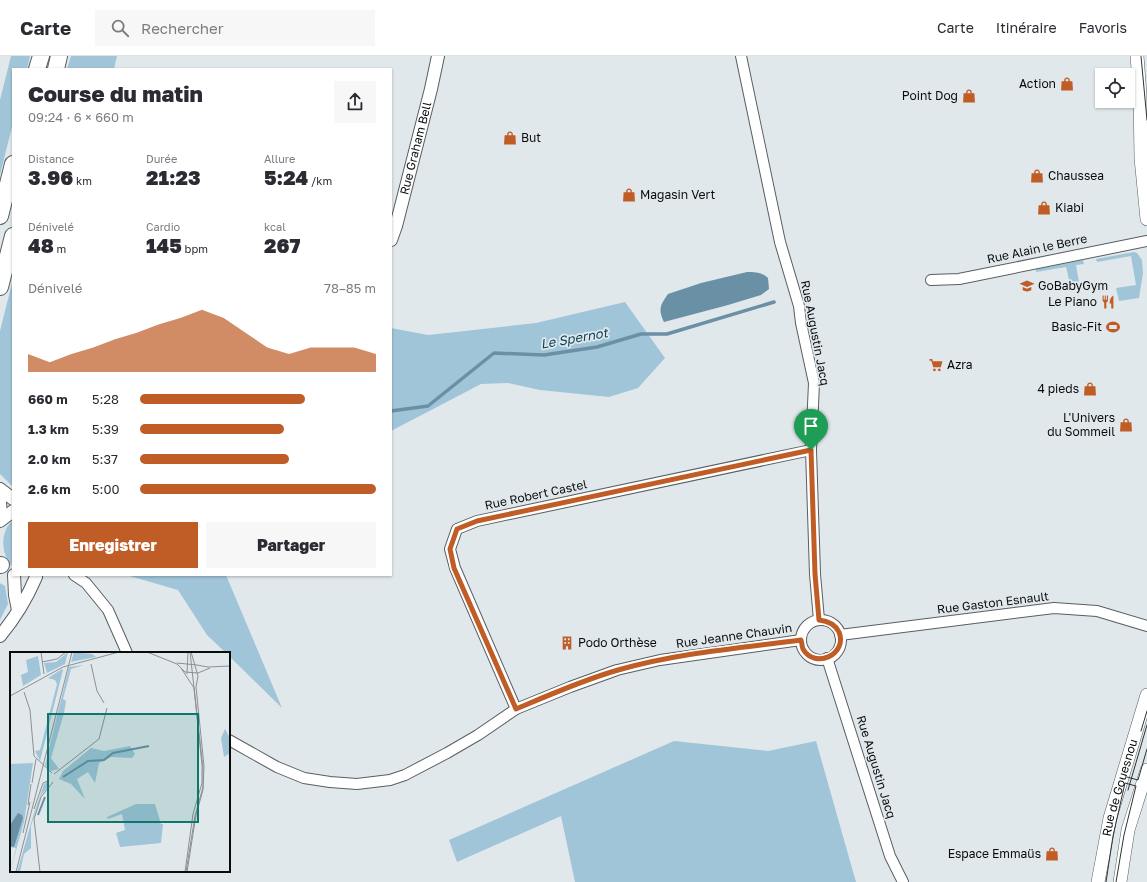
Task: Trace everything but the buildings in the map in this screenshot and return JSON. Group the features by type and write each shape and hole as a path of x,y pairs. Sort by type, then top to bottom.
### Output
{"highway":[{"path":"37,68 41,56"},
{"path":"56,68 59,56"},
{"path":"0,216 12,168"},
{"path":"0,287 12,240"}],"main road":[{"path":"1137,56 1140,94 1141,158 1145,166 1147,220"},
{"name":"Rue de Gouesnou","path":"1098,882 1110,818 1147,696"},
{"name":"Rue de Gouesnou","path":"1120,882 1128,830 1147,770"}],"street":[{"name":"Rue Graham Bell","path":"392,237 431,89 438,56"},
{"name":"Rue Augustin Jacq","path":"741,56 779,235 799,306 801,323 814,383 811,450 815,574 819,620"},
{"name":"Rue Alain le Berre","path":"931,280 959,279 1147,241"},
{"name":"Rue Robert Castel","path":"516,709 454,568 450,549 457,529 477,521 811,450"},
{"path":"0,489 12,498"},
{"path":"0,501 0,520"},
{"path":"0,520 12,512"},
{"path":"7,570 18,610"},
{"path":"20,576 25,578 38,576"},
{"path":"0,636 11,623 27,598 38,576"},
{"path":"76,576 86,583 108,610 127,652"},
{"name":"Rue Gaston Esnault","path":"840,635 1054,608 1097,611 1147,626"},
{"path":"819,620 826,621 837,629 840,635 838,649 834,655 827,658 818,659 809,656 803,649 801,640 802,633 812,622 819,620"},
{"name":"Rue Jeanne Chauvin","path":"230,741 277,767 304,778 357,784 390,780 405,775 478,735 516,709 617,670 653,661 701,653 801,640"},
{"name":"Rue Augustin Jacq","path":"827,658 890,856 903,882"}],"shaded area":[{"path":"11,56 30,56 27,68 12,68 12,127 0,175 0,100"},
{"path":"71,56 117,56 114,68 67,68"},
{"path":"1134,252 1137,253 1142,260 1143,273 1139,298 1119,301 1116,288 1136,285 1131,256 1097,262 1096,259"},
{"path":"1083,260 1084,264 1076,265 1079,282 1070,284 1066,267 1036,272 1036,269"},
{"path":"747,272 760,273 768,278 769,289 761,295 664,322 661,314 661,308 663,301 668,294 701,283"},
{"path":"12,283 12,486 0,474 0,331"},
{"path":"625,302 665,358 638,388 609,397 540,390 508,383 481,384 392,430 392,328 428,335 536,323"},
{"path":"12,521 12,566 6,556 3,543 6,530"},
{"path":"129,576 226,576 282,708 230,657 230,652 225,652 207,635 178,590"},
{"path":"0,583 5,586 8,604 0,620"},
{"path":"674,741 768,751 816,741 856,882 575,882 561,816 457,862 449,840"}],"waterway":[{"name":"Le Spernot","path":"392,411 428,406 494,353 544,355 597,347 641,334 667,334 774,302"}],"tram line":[{"path":"1141,56 1147,120"},
{"path":"1141,731 1147,711"},
{"path":"1128,790 1147,725"},
{"path":"1127,777 1138,780 1147,749"},
{"path":"1106,882 1113,836 1125,783 1136,786 1124,835 1116,882"}],"place":[{"name":"Action","path":"1067,84"},
{"name":"Point Dog","path":"969,96"},
{"name":"But","path":"510,138"},
{"name":"Chaussea","path":"1037,176"},
{"name":"Magasin Vert","path":"629,195"},
{"name":"Kiabi","path":"1044,208"},
{"name":"GoBabyGym","path":"1027,286"},
{"name":"Le Piano","path":"1108,302"},
{"name":"Basic-Fit","path":"1113,327"},
{"name":"Azra","path":"936,365"},
{"name":"4 pieds","path":"1090,389"},
{"name":"L'Univers du Sommeil","path":"1126,425"},
{"name":"Podo Orthèse","path":"567,643"},
{"name":"Espace Emmaüs","path":"1052,854"}],"route":[{"path":"811,450 815,574 819,620 832,624 840,635 838,649 834,655 827,658 818,659 809,656 803,649 801,640 701,653 660,660 617,670 516,709 454,568 450,549 457,529 477,521 811,450"}]}
